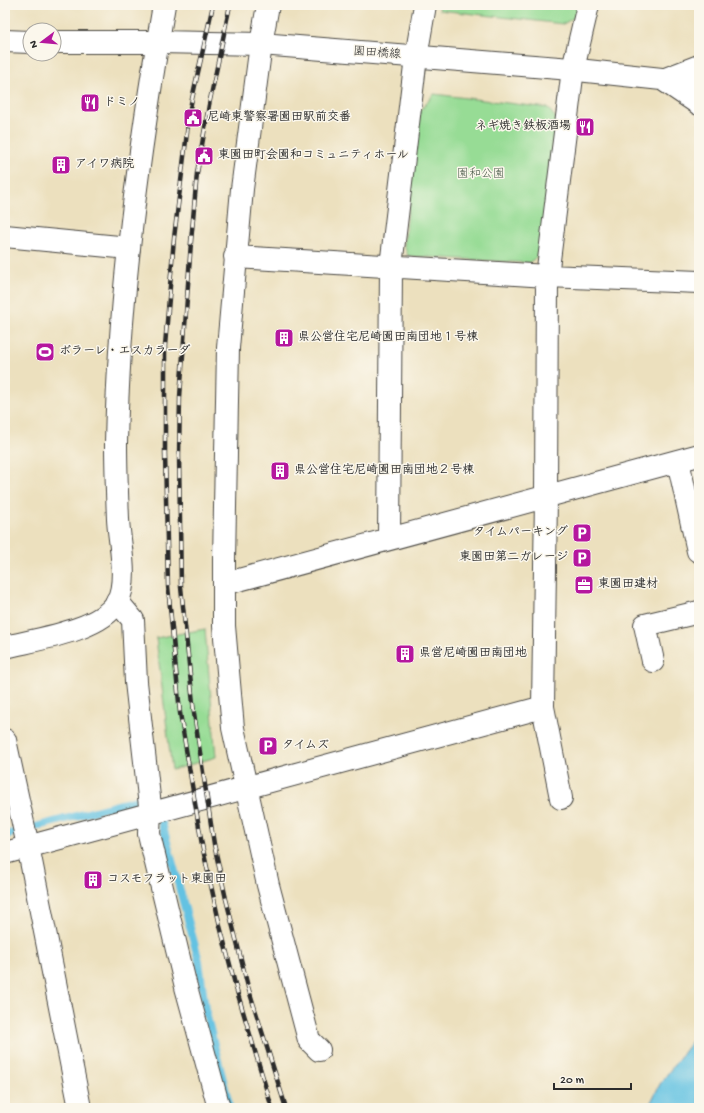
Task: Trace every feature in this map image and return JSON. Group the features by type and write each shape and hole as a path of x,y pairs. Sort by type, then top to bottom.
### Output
{"street":[{"path":"5,647 86,626 108,613 118,601 122,589 116,460 121,333 146,111 164,5"},
{"path":"268,5 261,44 242,189 228,348 224,626 233,728 246,788 268,885 309,1040 319,1050"},
{"path":"389,539 391,266 416,56 425,5"},
{"path":"561,798 543,707 547,276 573,69 588,5"},
{"path":"5,41 22,42"},
{"name":"園田橋線","path":"62,42 261,44 573,69 699,83"},
{"path":"663,79 699,66"},
{"path":"663,79 699,104"},
{"path":"5,236 130,248"},
{"path":"235,257 547,276 699,282"},
{"path":"224,584 689,458 698,551"},
{"path":"118,601 133,620 136,682 149,802 149,834 186,987 219,1108"},
{"path":"653,661 644,625 699,612"},
{"path":"5,853 26,835 149,802 246,788 543,707"},
{"path":"5,740 26,835 80,1108"}],"green space":[{"path":"440,5 583,5 582,13 563,24 439,10"},
{"name":"園和公園","path":"434,94 548,108 558,121 541,252 530,263 408,256 404,245 420,111"},
{"path":"205,629 216,757 172,770 156,638"}],"water":[{"path":"699,1031 699,1108 648,1108 660,1084"}],"waterway":[{"path":"5,835 147,797"},
{"path":"159,812 199,961 205,1009 230,1108"}],"railway":[{"path":"213,5 190,108 174,238 165,346 165,453 168,586 180,713 202,845 220,926 236,988 272,1108"},
{"path":"230,5 209,105 197,173 191,242 180,397 179,455 181,587 194,713 214,844 248,987 286,1108"}],"place":[{"name":"ドミノ","path":"90,103"},
{"name":"尼崎東警察署園田駅前交番","path":"193,118"},
{"name":"ネギ焼き鉄板酒場","path":"585,127"},
{"name":"東園田町会園和コミュニティホール","path":"204,156"},
{"name":"アイワ病院","path":"61,165"},
{"name":"県公営住宅尼崎園田南団地１号棟","path":"284,338"},
{"name":"ボラーレ・エスカラーダ","path":"45,352"},
{"name":"県公営住宅尼崎園田南団地２号棟","path":"280,471"},
{"name":"タイムパーキング","path":"582,533"},
{"name":"東園田第二ガレージ","path":"582,558"},
{"name":"東園田建材","path":"584,585"},
{"name":"県営尼崎園田南団地","path":"405,654"},
{"name":"タイムズ","path":"268,746"},
{"name":"コスモフラット東園田","path":"93,880"}]}
